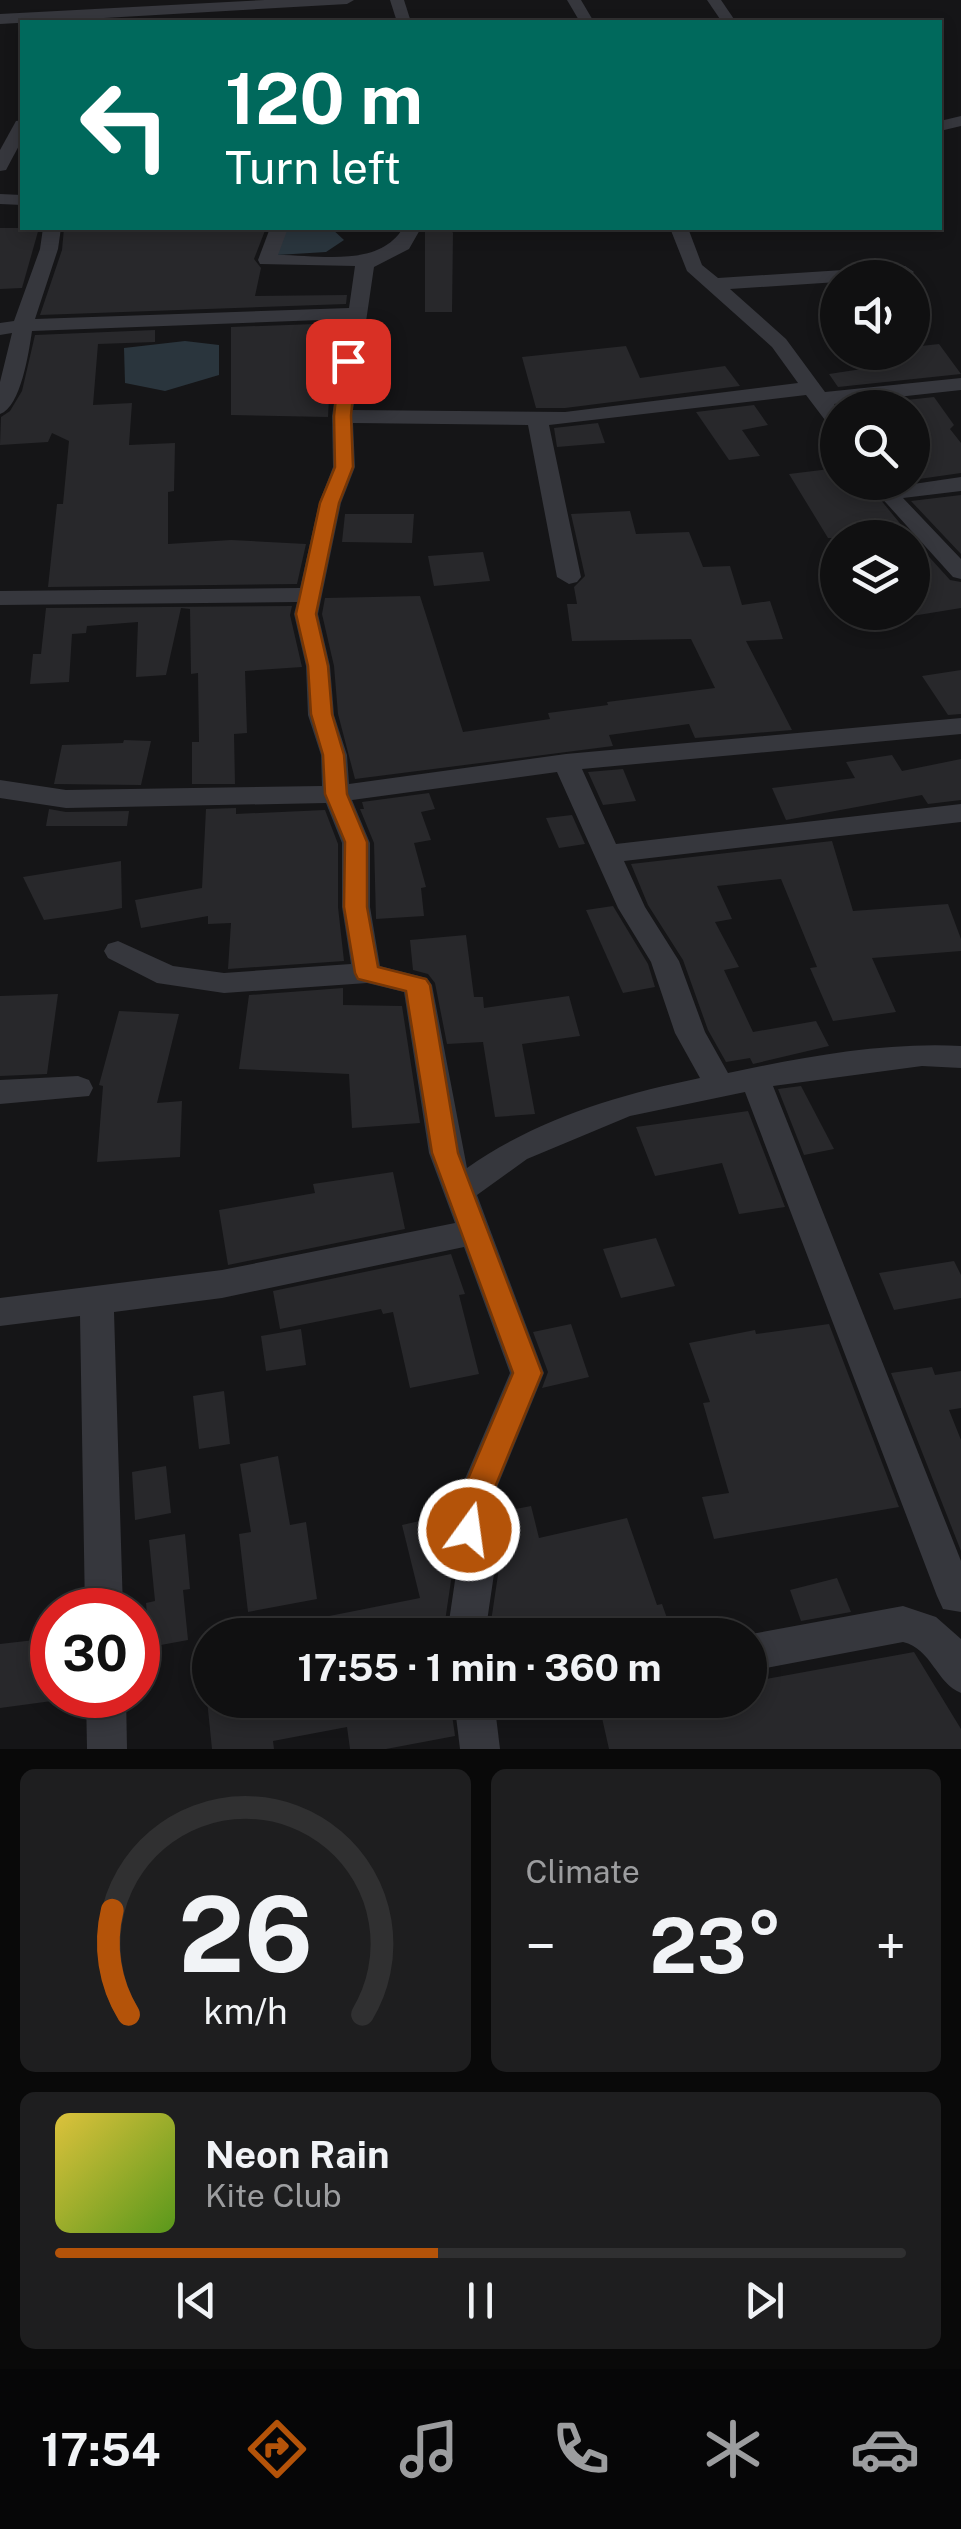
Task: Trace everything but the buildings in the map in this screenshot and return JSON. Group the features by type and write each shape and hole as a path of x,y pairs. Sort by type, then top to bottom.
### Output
{"street":[{"path":"53,0 56,19"},
{"path":"0,20 107,18 347,0"},
{"path":"0,166 20,129"},
{"path":"0,408 18,362 23,325 52,230"},
{"path":"278,230 267,260 369,261"},
{"path":"367,973 356,907 356,842 336,794 334,755 321,714 318,666 306,614 330,503 344,467 342,416 365,264 402,245 411,230"},
{"path":"680,230 694,267 779,343 820,400"},
{"path":"714,284 820,277"},
{"path":"0,330 23,325 358,313"},
{"path":"342,416 537,418 961,384"},
{"path":"537,418 569,577"},
{"path":"930,486 961,484"},
{"path":"894,500 961,572"},
{"path":"0,598 309,595"},
{"path":"0,789 66,798 336,794 566,762 961,726"},
{"path":"566,762 606,854 666,961 690,1033 720,1084"},
{"path":"606,854 961,814"},
{"path":"118,951 167,976 224,983 367,973 418,985 445,1153 528,1373 468,1514 476,1567 468,1618"},
{"path":"458,1191 516,1150 625,1104 807,1068 922,1055 961,1056"},
{"path":"754,1078 959,1595 928,1632"},
{"path":"0,1092 78,1088"},
{"path":"0,1312 222,1284 472,1232"},
{"path":"97,1301 104,1588"},
{"path":"767,1649 903,1624 928,1632 944,1646 961,1674"},
{"path":"106,1718 107,1749"},
{"path":"470,1749 480,1749 476,1718"}],"shaded area":[{"path":"271,230 333,230 344,240 326,252 277,255"},
{"path":"185,341 219,345 219,375 165,391 125,383 124,348"}],"route":[{"path":"348,361 342,416 344,467 330,503 306,614 318,666 321,714 334,755 336,794 356,842 356,907 367,973 418,985 445,1153 480,1255 528,1373 468,1514 469,1530"}]}
